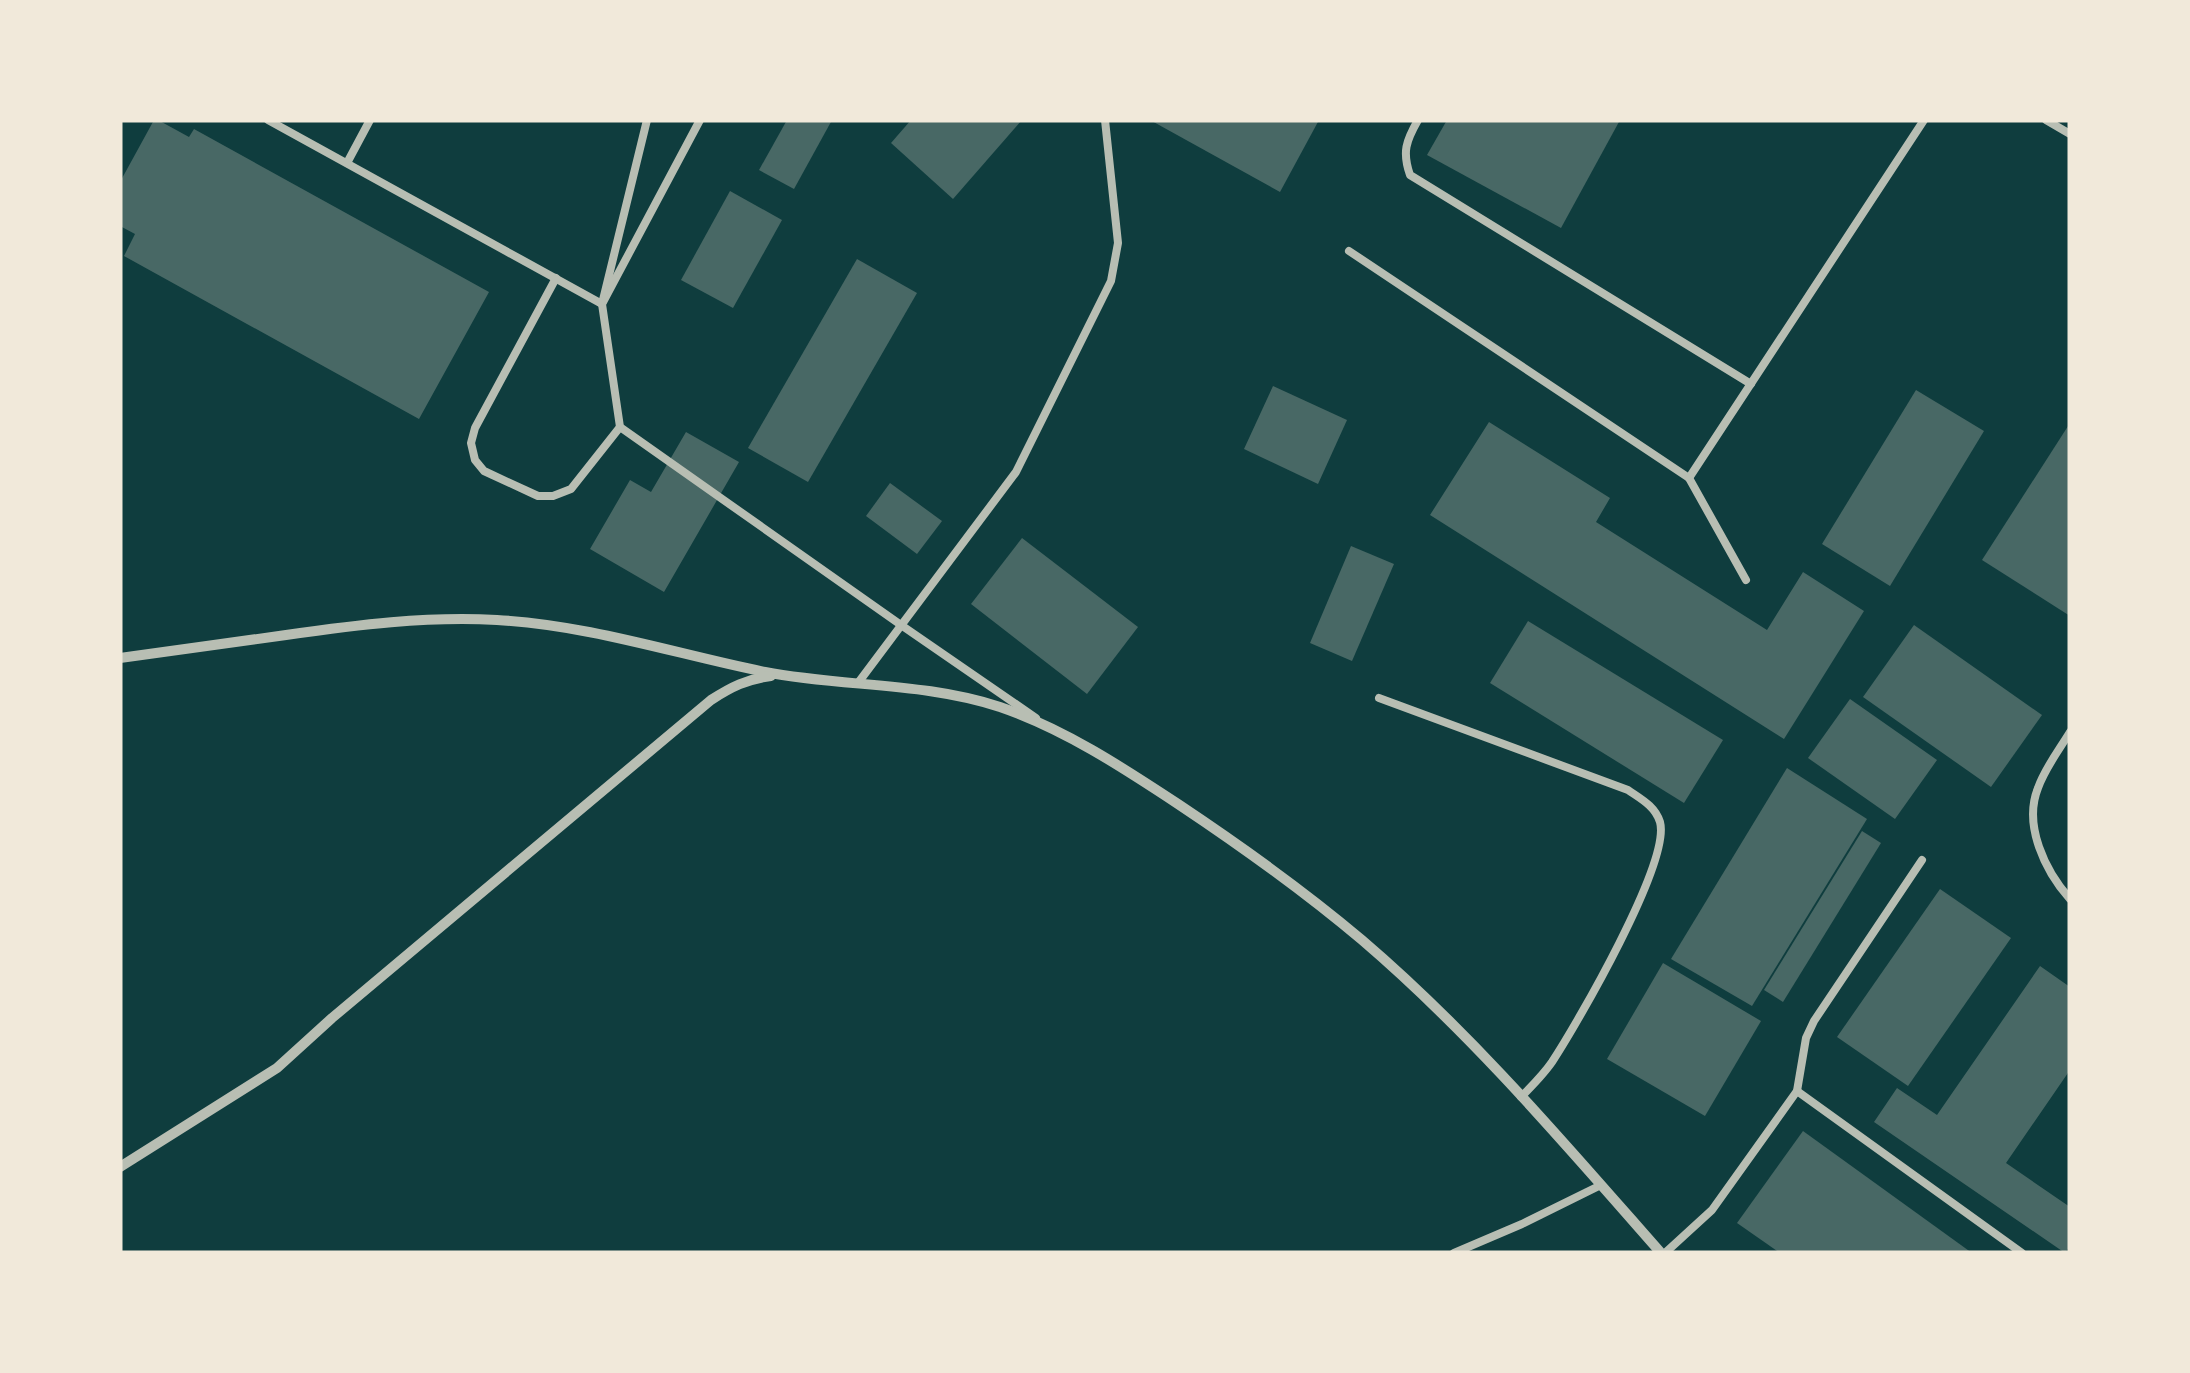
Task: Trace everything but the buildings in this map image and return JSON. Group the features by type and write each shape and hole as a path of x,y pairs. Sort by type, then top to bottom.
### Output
{"street":[{"path":"120,658 362,624 496,620 569,628 782,675 966,698 1044,723 1148,784 1291,883 1363,941 1440,1012 1663,1253"},
{"path":"120,1166 277,1068 712,700 753,678 782,675"}],"lane":[{"path":"268,120 602,304"},
{"path":"346,163 370,120"},
{"path":"647,120 602,304 620,427 1044,723"},
{"path":"602,304 700,120"},
{"path":"858,682 1016,472 1111,281 1118,242 1106,120"},
{"path":"1418,120 1408,138 1404,159 1410,175 1751,384"},
{"path":"1689,478 1924,120"},
{"path":"2046,120 2070,134"},
{"path":"1349,251 1689,478 1746,580"},
{"path":"556,278 475,428 471,444 476,460 484,471 521,490 553,496 570,489 620,427"},
{"path":"1380,698 1628,790 1651,805 1660,824 1660,844 1652,872 1606,972 1552,1062 1521,1097"},
{"path":"2070,732 2036,792 2033,817 2041,854 2056,883 2070,898"},
{"path":"1663,1253 1712,1210 1796,1091 1806,1038 1814,1021 1922,860"},
{"path":"1796,1091 2022,1253"},
{"path":"1454,1253 1601,1185"}]}
